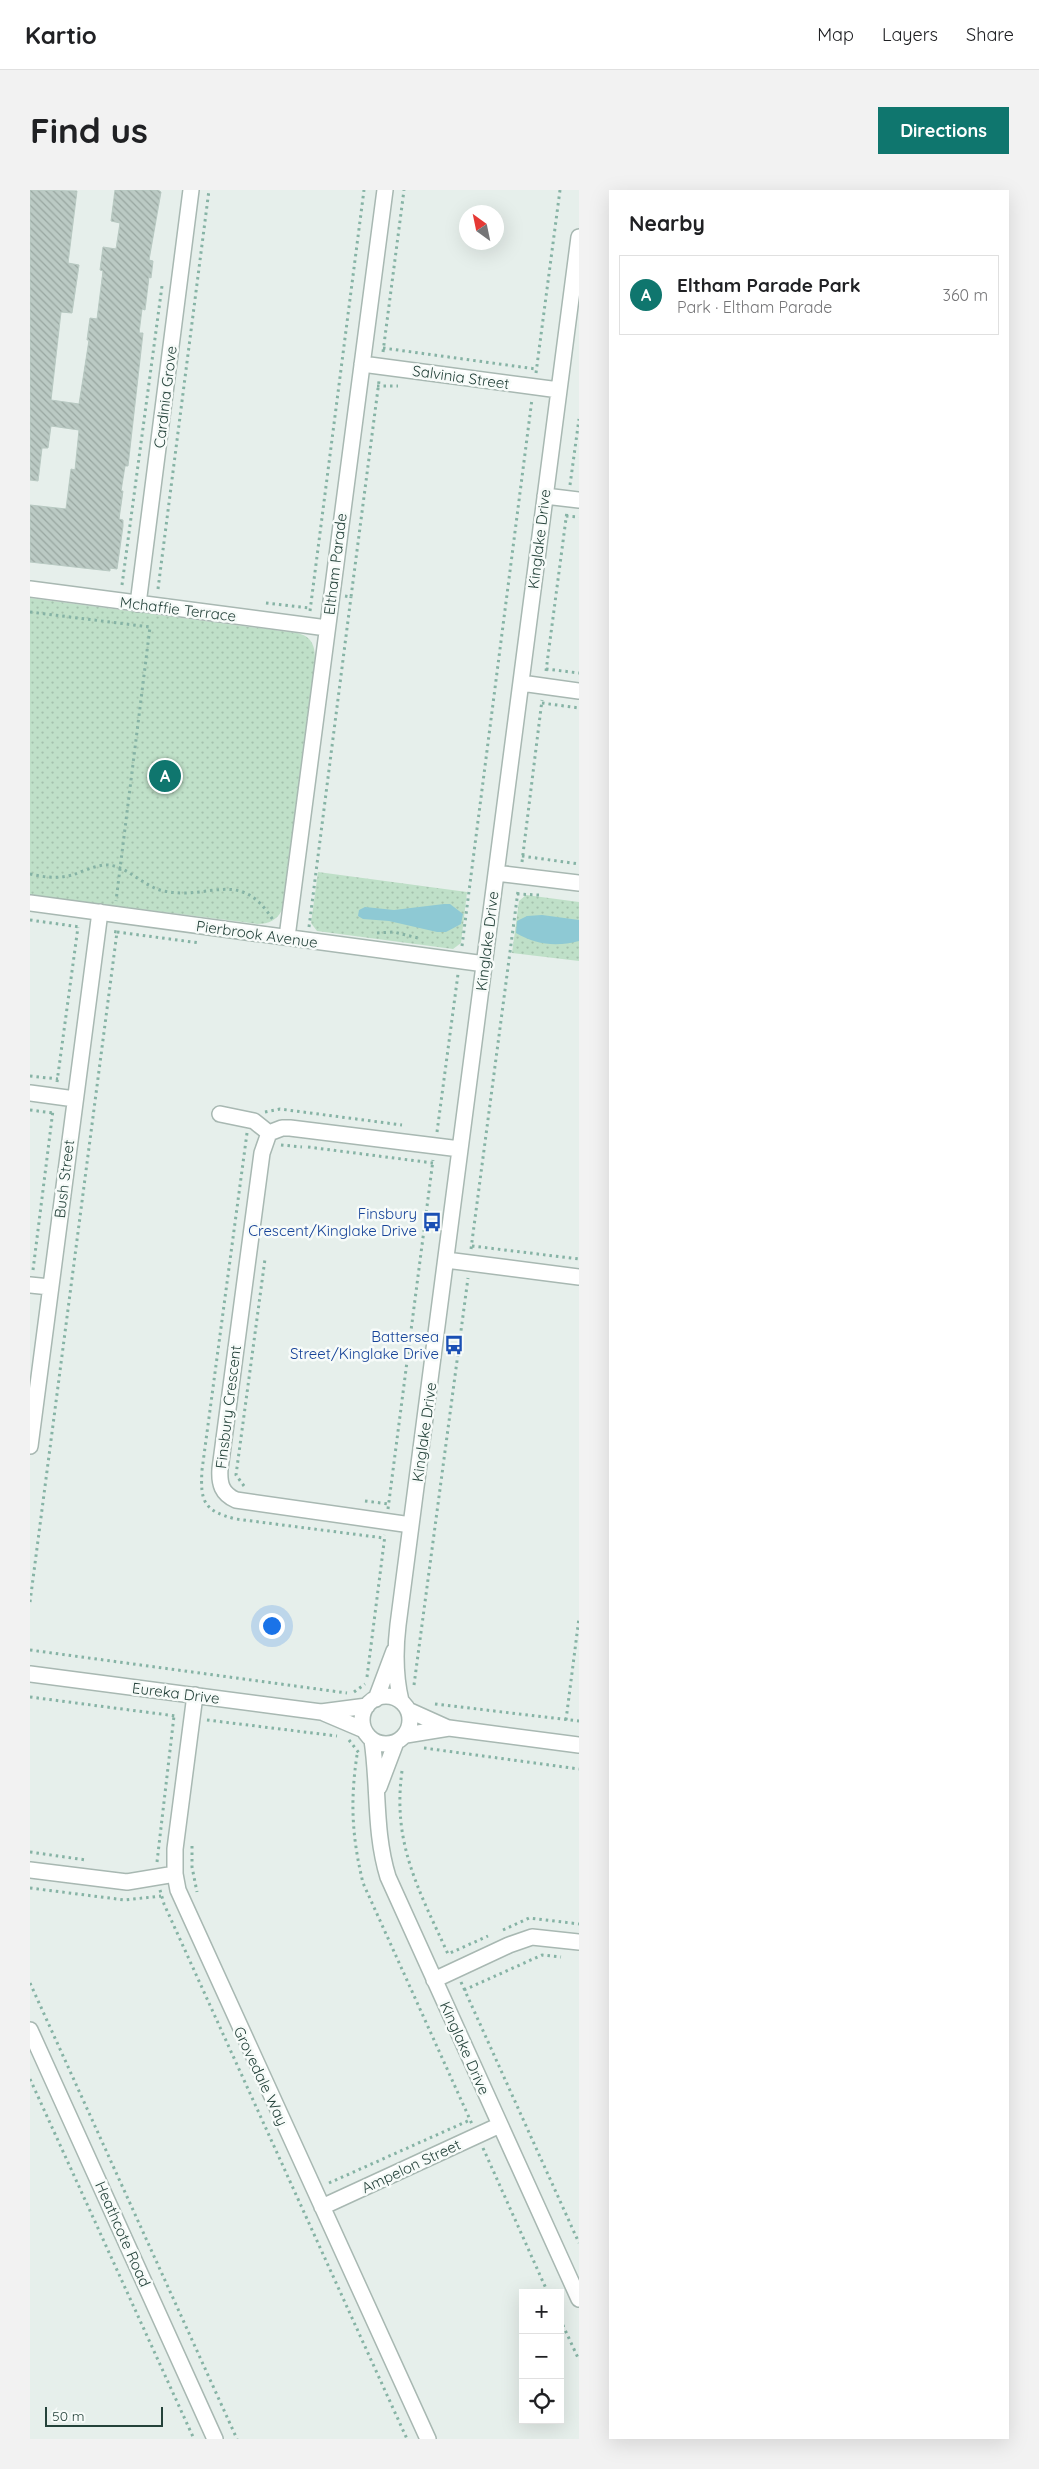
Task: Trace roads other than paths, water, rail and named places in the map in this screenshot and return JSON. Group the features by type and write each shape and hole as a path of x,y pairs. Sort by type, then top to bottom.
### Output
{"street":[{"name":"Cardinia Grove","path":"138,604 191,190"},
{"name":"Eltham Parade","path":"288,931 385,190"},
{"name":"Kinglake Drive","path":"407,1703 396,1644 579,237"},
{"name":"Salvinia Street","path":"362,364 559,390"},
{"path":"545,496 574,499"},
{"name":"Mchaffie Terrace","path":"30,589 327,628"},
{"path":"521,684 579,691"},
{"path":"496,873 579,883"},
{"name":"Pierbrook Avenue","path":"30,903 107,913 288,931 484,964"},
{"name":"Bush Street","path":"30,1446 75,1099 107,913"},
{"path":"30,1093 75,1099"},
{"path":"220,1114 254,1120 269,1133 282,1128 290,1128 460,1149"},
{"name":"Finsbury Crescent","path":"269,1133 262,1153 220,1469 220,1484 226,1494 244,1502 411,1525"},
{"path":"446,1260 579,1278"},
{"path":"30,1285 50,1287"},
{"name":"Kinglake Drive","path":"365,1705 374,1683 396,1644"},
{"name":"Eureka Drive","path":"30,1674 321,1712 349,1724 368,1735"},
{"name":"Grovedale Way","path":"195,1695 177,1829 175,1874 187,1913 428,2439"},
{"path":"449,1728 407,1703 388,1696 365,1705 362,1722 368,1735 384,1744 407,1736 449,1728 579,1745"},
{"path":"407,1703 410,1723 407,1736"},
{"name":"Eureka Drive","path":"321,1712 365,1705"},
{"name":"Kinglake Drive","path":"368,1735 374,1755 378,1790 378,1838 384,1864 434,1980 579,2299"},
{"name":"Kinglake Drive","path":"378,1790 391,1757 407,1736"},
{"path":"30,1870 127,1882 175,1874"},
{"path":"434,1980 509,1945 532,1937 579,1942"},
{"name":"Heathcote Road","path":"30,2030 215,2439"},
{"name":"Ampelon Street","path":"322,2207 500,2124"}],"water":[{"path":"450,904 463,914 461,924 446,932 437,932 389,921 363,919 358,916 359,910 365,907 394,910"},
{"path":"542,915 579,920 579,941 547,944 531,940 516,933 517,921 527,916"}],"place":[{"name":"Eltham Parade Park","path":"165,776"},
{"name":"Finsbury Crescent/Kinglake Drive","path":"432,1222"},
{"name":"Battersea Street/Kinglake Drive","path":"454,1345"}]}
